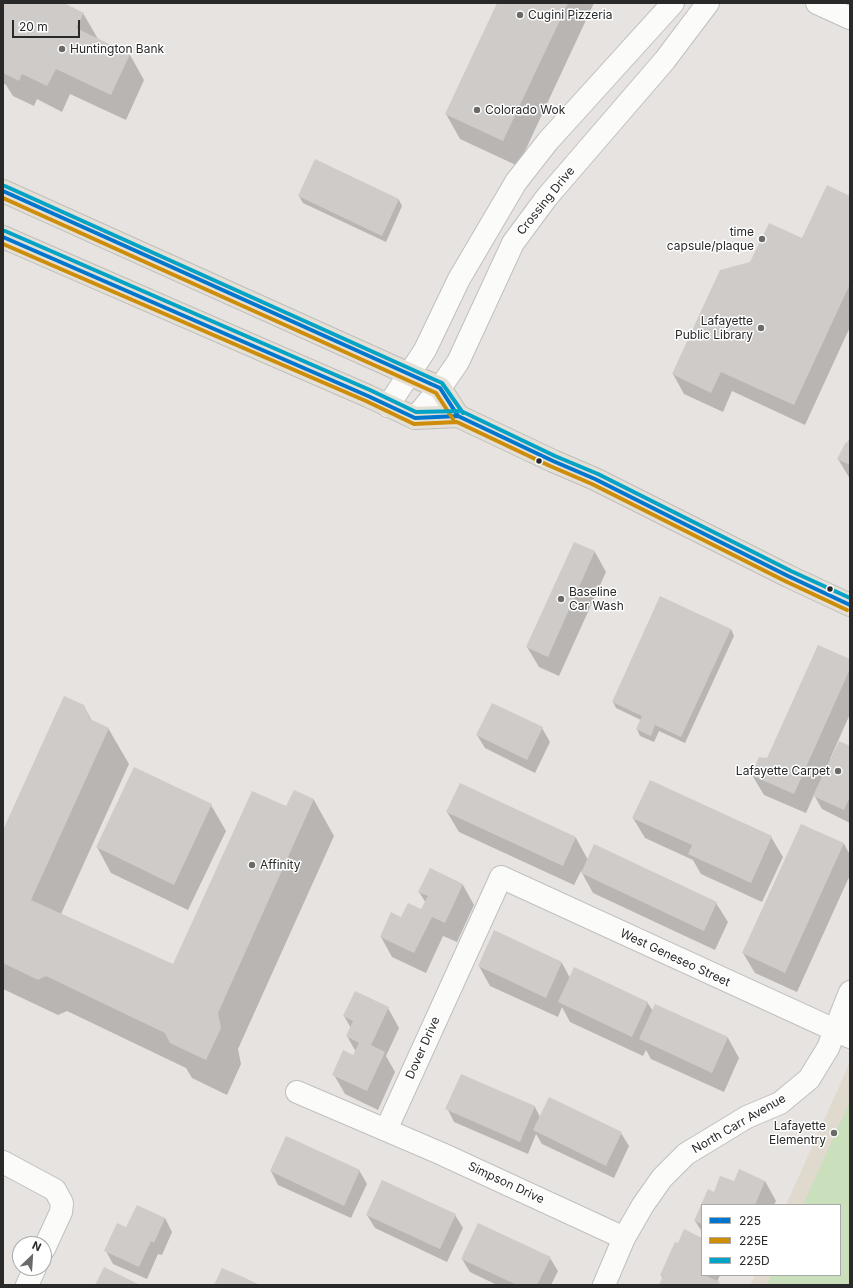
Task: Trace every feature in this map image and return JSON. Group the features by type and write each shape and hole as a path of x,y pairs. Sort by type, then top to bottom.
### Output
{"main road":[{"path":"3,191 440,388 458,416"},
{"path":"3,237 416,418 458,416 595,479 788,576 850,605"}],"street":[{"path":"388,406 425,350 459,279 516,182 548,142 673,3"},
{"name":"Crossing Drive","path":"416,418 458,362 513,243 547,197 665,60 708,3"},
{"path":"817,3 850,18"},
{"name":"West Geneseo Street","path":"501,877 842,1034"},
{"name":"Dover Drive","path":"386,1130 501,877"},
{"name":"North Carr Avenue","path":"604,1285 624,1238 662,1178 686,1154 747,1118 780,1103 808,1079 828,1048 842,1034 850,992"},
{"path":"297,1092 386,1130"},
{"name":"Simpson Drive","path":"386,1130 442,1154 624,1238"},
{"path":"12,1166 56,1190 62,1203 61,1212 50,1236"}],"shaded area":[{"name":"Lafayette Elementry","path":"850,1062 850,1285 750,1285 754,1276 841,1276 841,1204 786,1204"}],"green space":[{"name":"Lafayette Elementry","path":"850,1101 850,1285 767,1285 771,1276 841,1276 841,1204 803,1204"}],"building":[{"name":"Huntington Bank","path":"3,3 64,3 84,13 76,28 130,54 111,95 56,69 47,86 22,74 19,81 3,73"},
{"path":"497,3 568,3 503,141 445,114"},
{"path":"315,159 399,199 382,236 298,196"},
{"name":"Lafayette Public Library","path":"827,185 850,196 850,284 794,405 721,372 711,393 672,374 720,270 750,262 769,223 802,238"},
{"path":"850,437 850,465 837,459"},
{"name":"Baseline Car Wash","path":"574,542 595,551 548,657 526,647"},
{"path":"660,596 731,629 681,737 655,725 651,736 636,729 642,716 612,702"},
{"path":"818,645 850,659 850,669 794,794 751,775 759,757 767,758"},
{"name":"Affinity","path":"64,696 84,705 90,719 109,728 31,900 173,964 252,791 286,806 294,790 314,799 218,1013 221,1028 206,1060 170,1043 165,1033 46,976 38,980 3,963 3,830"},
{"path":"492,703 543,727 527,760 476,735"},
{"name":"Lafayette Carpet","path":"839,741 850,746 850,797 844,810 813,796"},
{"path":"134,767 212,804 174,885 96,847"},
{"path":"650,780 772,836 751,883 688,854 692,845 632,818"},
{"path":"460,783 576,837 563,866 446,812"},
{"path":"801,824 844,843 785,973 742,953"},
{"path":"594,844 717,902 704,931 581,873"},
{"path":"430,868 463,884 445,923 432,917 414,953 380,937 391,912 401,917 408,903 421,909 428,896 418,892"},
{"path":"494,930 562,962 546,998 478,966"},
{"path":"574,967 648,1002 632,1037 558,1002"},
{"path":"355,991 389,1007 371,1045 385,1052 367,1091 332,1075 343,1050 353,1055 359,1043 346,1036 353,1021 343,1016"},
{"path":"655,1004 728,1037 712,1073 639,1039"},
{"path":"461,1074 535,1106 520,1142 445,1109"},
{"path":"549,1097 622,1132 606,1166 533,1130"},
{"path":"286,1136 360,1170 344,1206 270,1171"},
{"path":"739,1169 765,1181 755,1204 701,1204 708,1189 714,1192 720,1176 734,1181"},
{"path":"382,1180 456,1214 440,1249 366,1215"},
{"path":"137,1205 165,1218 154,1243 151,1241 139,1267 104,1251 117,1223 126,1227"},
{"path":"701,1205 701,1224 694,1221"},
{"path":"478,1223 551,1257 537,1285 517,1285 461,1259"},
{"path":"684,1229 701,1238 701,1276 706,1276 720,1282 718,1285 659,1285 663,1276 660,1275 675,1242 678,1243"},
{"path":"104,1267 138,1284 95,1285"},
{"path":"222,1268 241,1276 260,1285 214,1285"}],"transit line":[{"name":"225D","path":"5,186 442,383 463,413"},
{"name":"225","path":"3,191 440,388 458,416"},
{"name":"225E","path":"3,198 436,393 453,419"},
{"name":"225D","path":"5,231 370,390 416,412 461,411 555,456 598,474 791,571 850,598"},
{"name":"225","path":"3,237 368,396 415,418 458,416 595,479 788,576 850,605"},
{"name":"225E","path":"3,244 366,401 414,424 457,422 592,484 785,581 847,610"}],"place":[{"name":"Cugini Pizzeria","path":"520,15"},
{"name":"Huntington Bank","path":"62,49"},
{"name":"Colorado Wok","path":"477,110"},
{"name":"time capsule/plaque","path":"762,239"},
{"name":"Lafayette Public Library","path":"761,328"},
{"name":"Baseline Car Wash","path":"561,599"},
{"name":"Lafayette Carpet","path":"838,771"},
{"name":"Affinity","path":"252,865"},
{"name":"Lafayette Elementry","path":"834,1133"}]}
